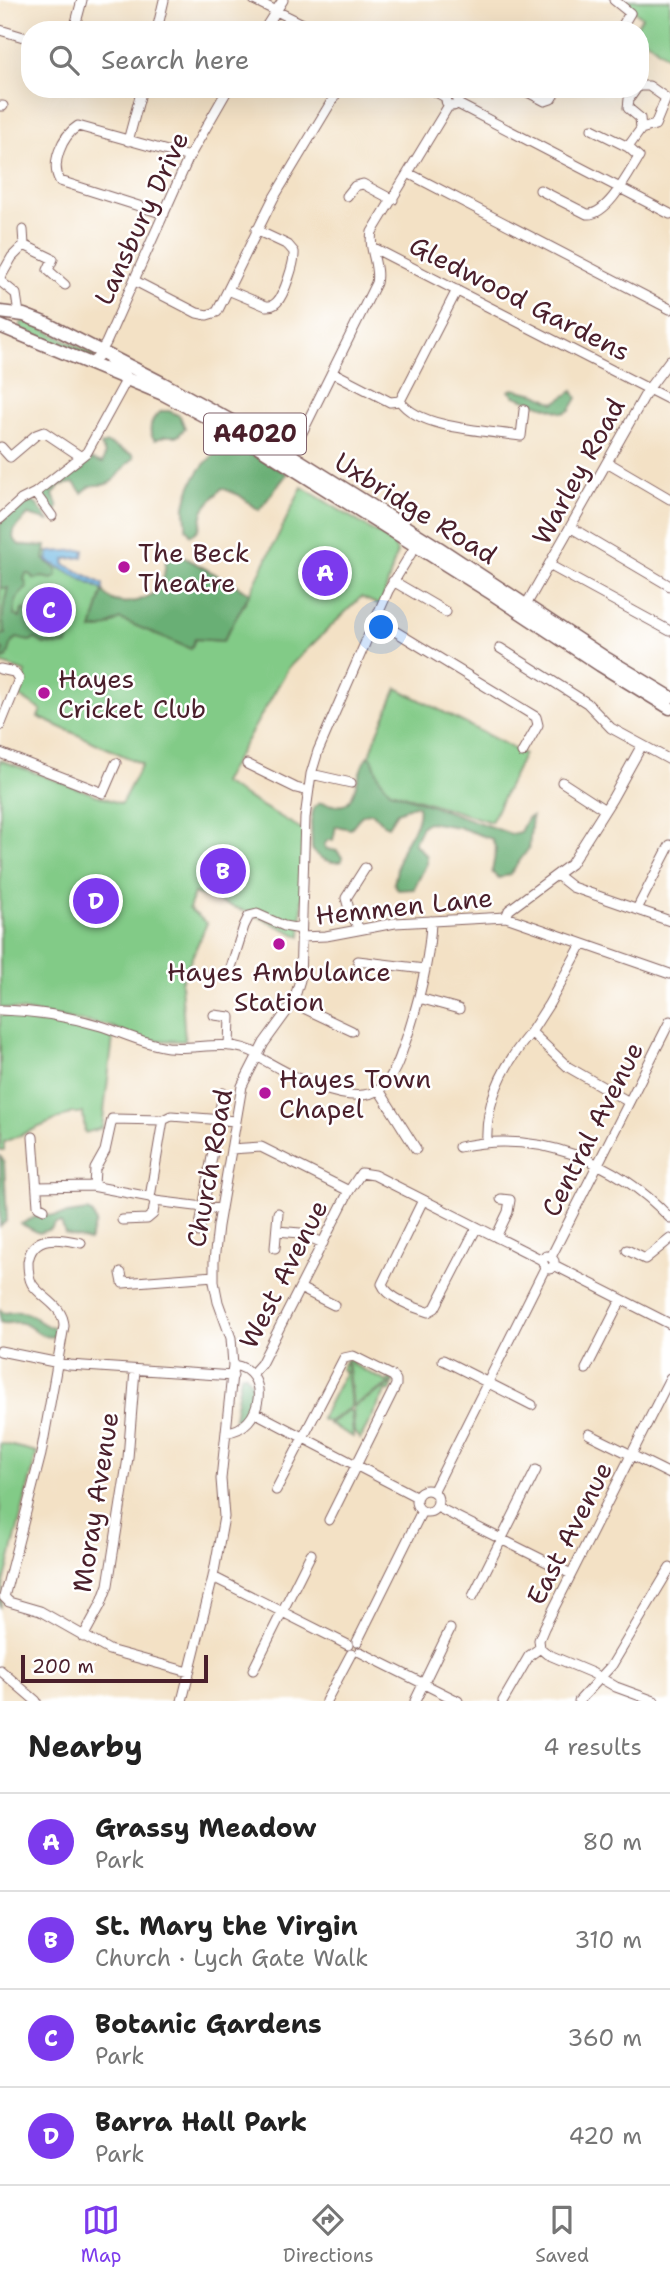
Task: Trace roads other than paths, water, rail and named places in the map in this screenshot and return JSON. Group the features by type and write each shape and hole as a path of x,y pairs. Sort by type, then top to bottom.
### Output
{"main road":[{"name":"Uxbridge Road","path":"0,312 19,314 47,324 164,384 418,542 526,605 669,702"},
{"path":"19,314 16,323 19,333"},
{"name":"Uxbridge Road","path":"0,326 195,410 288,460"},
{"name":"Uxbridge Road","path":"418,542 600,666 669,702"}],"street":[{"path":"76,21 82,0"},
{"path":"159,21 164,0"},
{"path":"254,0 298,21"},
{"path":"269,21 283,0"},
{"path":"614,0 630,13 625,21"},
{"path":"0,30 21,36"},
{"path":"628,147 641,129 655,125 666,98 649,86"},
{"path":"128,141 140,98"},
{"name":"Lansbury Drive","path":"90,363 101,353 189,157 223,98"},
{"path":"135,281 202,315 216,312 256,230 335,98"},
{"path":"377,276 372,232 454,98 670,214"},
{"path":"630,98 628,108 640,118 641,129"},
{"path":"164,214 61,181 55,173 55,163 69,131 78,125 189,157"},
{"path":"540,190 591,215 602,209 620,188 639,157 628,147 592,129"},
{"path":"408,173 670,309"},
{"path":"347,196 355,186 363,184 393,200"},
{"path":"19,314 16,294 0,280 12,257 24,245 23,230"},
{"path":"228,290 266,306 272,306 278,301 294,262 294,252 288,245 256,230"},
{"path":"24,245 52,259 48,270 65,285"},
{"name":"Gledwood Gardens","path":"372,247 670,400"},
{"path":"288,460 377,276 386,265 396,259"},
{"path":"400,401 457,290"},
{"path":"0,519 21,500 35,493 87,452 127,379 119,368 101,353"},
{"name":"Warley Road","path":"526,605 649,388 670,360"},
{"path":"332,372 390,402 400,401"},
{"path":"400,401 408,411 432,421 521,436 524,410"},
{"path":"1,447 10,457 36,435 44,432 80,456"},
{"path":"607,462 670,499"},
{"path":"35,493 52,516"},
{"path":"570,527 670,586"},
{"name":"Church Road","path":"183,1699 224,1517 221,1479 233,1371 232,1342 216,1296 215,1248 242,1086 257,1055 293,1003 302,973 305,818 311,774 327,727 375,620 393,581 418,542"},
{"path":"549,565 670,631"},
{"path":"393,581 446,612"},
{"path":"375,620 538,720 522,753"},
{"path":"500,648 587,703 611,728 670,760"},
{"path":"0,669 13,672 19,679 0,726"},
{"path":"506,916 509,910 558,876 573,862 642,745"},
{"path":"0,753 103,793 116,763"},
{"path":"247,764 296,788 308,790"},
{"path":"311,774 351,783"},
{"path":"562,782 606,810"},
{"path":"637,909 670,845"},
{"path":"359,929 346,898 364,874"},
{"path":"558,876 572,887 670,921"},
{"name":"Hemmen Lane","path":"229,974 244,926 249,915 253,914 301,933 321,936 385,924 506,916 670,974"},
{"path":"0,1010 30,1011 68,1018 118,1032 142,1042 169,1047 242,1047 321,1089 357,1094 379,1090 397,1065 419,998 431,921"},
{"path":"487,1142 488,1117 507,1065 531,1032 582,944"},
{"path":"358,961 424,969"},
{"path":"419,998 459,1009"},
{"path":"293,1003 352,1031"},
{"path":"214,1015 230,1017 229,1046"},
{"name":"Central Avenue","path":"433,1492 670,1021"},
{"path":"531,1032 573,1071 629,1102"},
{"path":"379,1090 416,1149"},
{"path":"199,1232 223,1093"},
{"path":"94,1186 95,1169 105,1151 112,1119 163,1119 172,1116 236,1121"},
{"path":"122,1220 147,1219 153,1214 163,1119"},
{"path":"33,1137 38,1206 44,1209"},
{"path":"459,1147 487,1142 536,1143 567,1152 597,1165 635,1187 670,1219"},
{"path":"231,1149 261,1147 349,1191 359,1174 367,1172 670,1324"},
{"path":"37,1187 94,1186 185,1206 220,1209"},
{"name":"West Avenue","path":"252,1374 261,1364 349,1191"},
{"path":"496,1237 510,1206 510,1200 501,1199"},
{"path":"423,1200 382,1284 386,1291 420,1309 428,1312 435,1308 477,1227"},
{"path":"275,1248 278,1213"},
{"path":"276,1231 300,1233 323,1242"},
{"path":"80,1243 59,1238 46,1239 36,1245 29,1259 28,1274 31,1283 57,1308 64,1326 41,1454 4,1589 5,1600 40,1611 115,1653 189,1672"},
{"path":"626,1250 645,1259 670,1239"},
{"path":"121,1273 122,1283 214,1276"},
{"path":"300,1288 334,1305"},
{"path":"586,1369 621,1300"},
{"path":"0,1351 58,1364 135,1370 233,1371 244,1367 252,1374 258,1391 256,1413 240,1429 226,1432"},
{"path":"276,1490 346,1356 353,1356 393,1376 396,1385 329,1520"},
{"path":"443,1360 532,1405"},
{"name":"Moray Avenue","path":"83,1637 108,1585 130,1441 135,1370"},
{"name":"East Avenue","path":"503,1701 528,1656 540,1648 541,1634 670,1378"},
{"path":"256,1413 417,1497"},
{"path":"589,1434 670,1474"},
{"path":"472,1596 536,1470"},
{"path":"424,1490 433,1492 439,1499 437,1507 431,1512 422,1511 417,1505 417,1497 424,1490"},
{"path":"437,1507 571,1574"},
{"path":"326,1701 422,1511"},
{"path":"253,1670 312,1554"},
{"path":"579,1701 625,1644 670,1568"},
{"path":"212,1577 458,1701"},
{"path":"415,1701 450,1629"},
{"path":"540,1648 547,1654 616,1687 654,1701"},
{"path":"0,1670 36,1701"},
{"path":"183,1699 194,1701"}],"water":[{"path":"84,550 83,557 65,559 64,564 103,584 103,590 47,561 49,552"}],"place":[{"name":"The Beck Theatre","path":"124,567"},
{"name":"Grassy Meadow","path":"325,573"},
{"name":"Botanic Gardens","path":"49,610"},
{"name":"Hayes Cricket Club","path":"44,693"},
{"name":"St. Mary the Virgin","path":"223,871"},
{"name":"Barra Hall Park","path":"96,901"},
{"name":"Hayes Ambulance Station","path":"279,944"},
{"name":"Hayes Town Chapel","path":"265,1093"}]}
